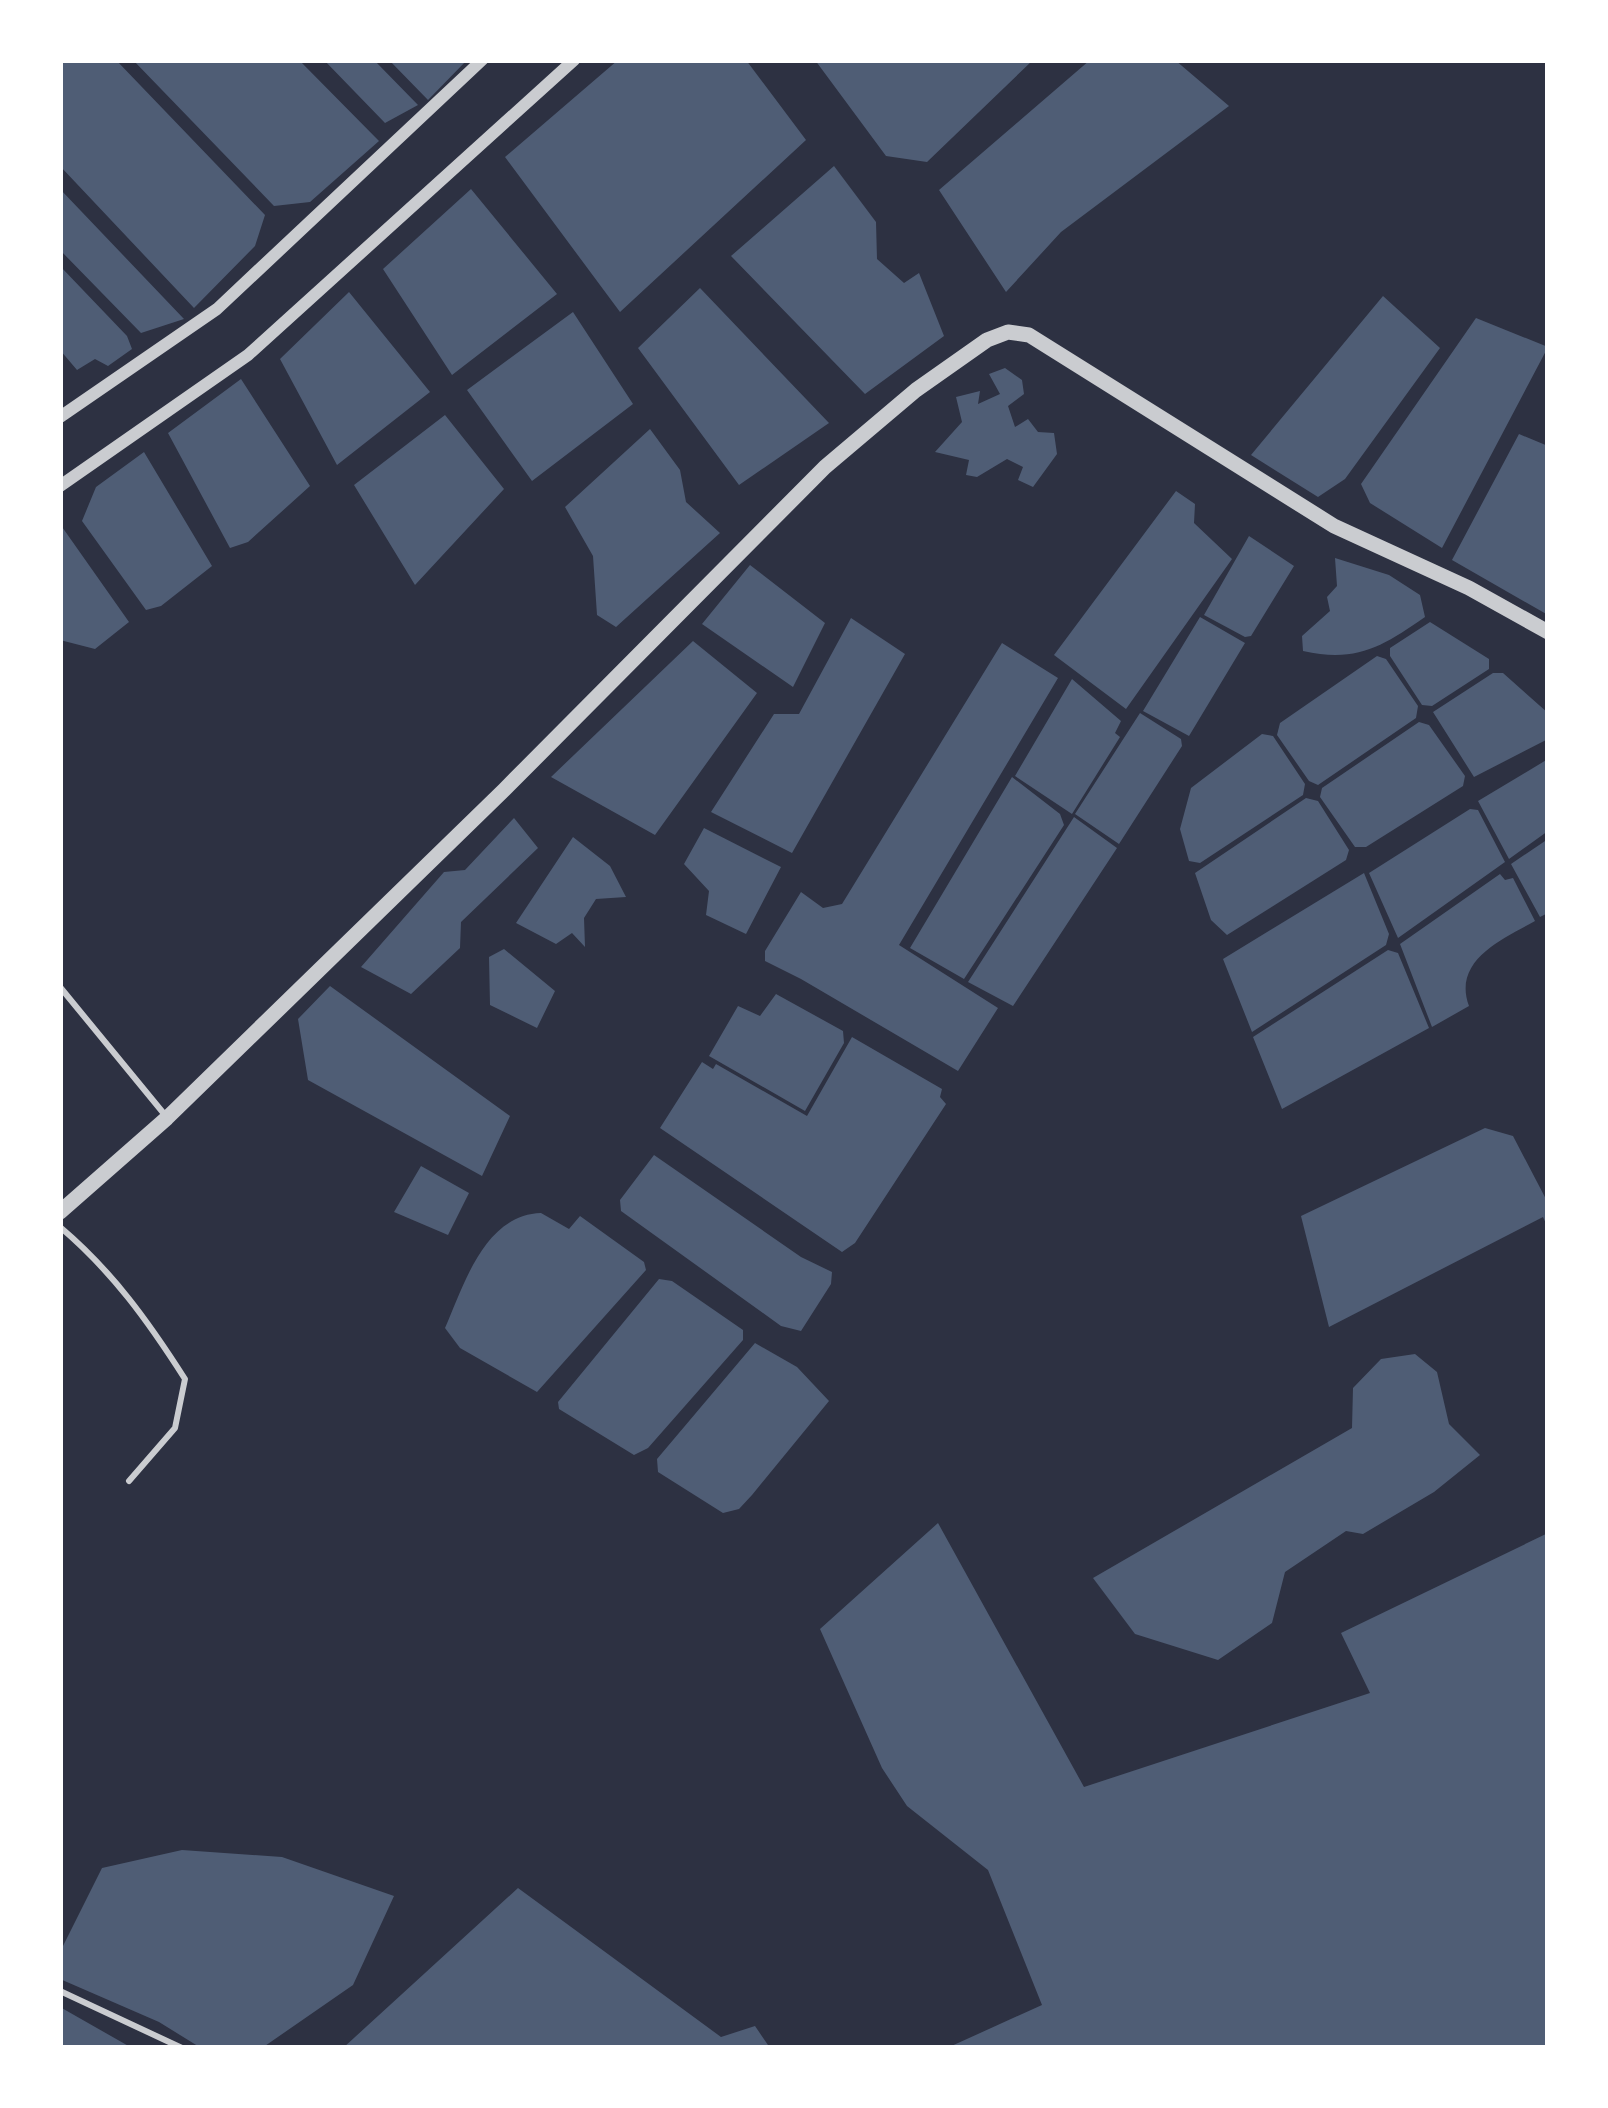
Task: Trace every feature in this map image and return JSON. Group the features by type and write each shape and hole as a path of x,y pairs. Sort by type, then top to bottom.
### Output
{"street":[{"path":"60,417 218,309 482,60"},
{"path":"60,486 248,355 574,60"},
{"path":"60,1212 167,1118 825,467 916,391 987,340 1008,332 1029,335 1058,350 1334,526 1469,588 1548,632"}],"lane":[{"path":"60,986 167,1118"},
{"path":"60,1227 141,1310 185,1379 175,1428 129,1481"},
{"path":"60,1991 182,2048"}],"water":[{"path":"60,60 116,60 265,215 255,246 194,308 60,166"},
{"path":"133,60 299,60 379,141 310,202 274,206"},
{"path":"324,60 374,60 418,105 385,123"},
{"path":"389,60 467,60 428,100"},
{"path":"618,60 746,60 806,140 620,312 505,157"},
{"path":"815,60 1033,60 927,162 886,156"},
{"path":"1090,60 1175,60 1229,106 1061,232 1006,292 939,190"},
{"path":"834,166 876,222 877,259 904,283 919,273 944,336 865,394 731,256"},
{"path":"60,189 184,319 141,333 60,250"},
{"path":"471,189 557,294 452,375 383,269"},
{"path":"60,266 127,336 132,349 108,366 95,359 77,370 60,350"},
{"path":"700,288 829,423 739,485 638,348"},
{"path":"349,292 430,392 337,465 280,359"},
{"path":"1383,296 1440,348 1345,479 1318,497 1251,455"},
{"path":"573,312 633,404 532,481 467,390"},
{"path":"1476,318 1548,347 1442,548 1370,503 1361,484"},
{"path":"1005,368 1022,380 1024,394 1008,406 1015,427 1028,419 1038,432 1054,433 1057,454 1033,487 1018,480 1023,467 1007,459 977,477 966,475 969,460 935,452 962,422 956,397 980,391 978,404 1000,394 989,374"},
{"path":"241,379 310,486 248,542 230,548 168,433"},
{"path":"445,415 504,489 415,585 354,485"},
{"path":"650,429 680,470 686,502 720,533 616,627 597,615 593,556 565,507"},
{"path":"1519,434 1548,446 1548,615 1452,560"},
{"path":"144,452 212,566 161,606 146,610 82,521 96,487"},
{"path":"1176,491 1195,504 1194,523 1232,559 1126,709 1054,655"},
{"path":"60,524 129,622 95,649 60,640"},
{"path":"1249,536 1294,566 1251,636 1245,637 1204,615"},
{"path":"1335,558 1389,575 1420,595 1425,617 1368,650 1338,655 1303,651 1302,636 1330,611 1327,597 1337,586"},
{"path":"750,565 825,623 793,687 702,624"},
{"path":"1200,617 1245,643 1189,736 1143,711"},
{"path":"851,618 905,654 792,853 711,812 774,714 799,714"},
{"path":"1430,622 1489,659 1489,669 1432,706 1422,705 1390,656 1390,648"},
{"path":"693,641 757,693 655,835 551,777"},
{"path":"1002,643 1058,678 899,945 998,1008 958,1071 765,961 765,951 801,892 823,908 842,904"},
{"path":"1377,656 1386,659 1418,706 1416,718 1318,785 1309,781 1277,735 1280,723"},
{"path":"1493,673 1503,673 1548,713 1548,739 1474,777 1433,712"},
{"path":"1072,679 1121,721 1115,733 1120,737 1072,814 1015,776"},
{"path":"1140,713 1181,739 1182,746 1119,844 1075,814"},
{"path":"1419,722 1429,725 1465,776 1463,786 1366,847 1355,847 1320,797 1322,788"},
{"path":"1262,734 1273,736 1305,784 1303,795 1200,863 1189,861 1180,829 1191,788"},
{"path":"1548,759 1548,831 1509,859 1478,801"},
{"path":"1012,777 1060,814 1064,825 964,979 910,948"},
{"path":"1306,798 1318,801 1349,850 1346,860 1227,935 1211,920 1195,873"},
{"path":"1470,809 1478,810 1505,862 1398,938 1369,873"},
{"path":"1074,817 1117,848 1013,1006 968,982"},
{"path":"514,818 538,848 461,922 460,948 411,994 361,967 444,872 465,870"},
{"path":"704,828 781,867 746,934 706,915 709,891 684,864"},
{"path":"573,837 610,866 626,897 596,899 584,918 585,947 572,933 556,944 516,923"},
{"path":"1548,839 1548,913 1540,917 1511,864"},
{"path":"1364,873 1389,934 1386,945 1252,1032 1223,959"},
{"path":"1500,874 1505,880 1513,878 1535,921 1484,953 1468,976 1469,1006 1432,1027 1400,944"},
{"path":"504,949 555,991 537,1028 490,1005 489,957"},
{"path":"1388,950 1398,953 1429,1028 1282,1109 1253,1037"},
{"path":"330,986 510,1116 482,1176 308,1080 298,1019"},
{"path":"776,994 843,1031 844,1043 805,1111 709,1056 738,1006 760,1016"},
{"path":"852,1037 942,1089 940,1097 946,1104 855,1243 842,1252 660,1128 702,1062 713,1069 716,1064 807,1116"},
{"path":"1485,1128 1513,1136 1548,1203 1548,1228 1543,1217 1329,1327 1301,1216"},
{"path":"654,1155 801,1257 832,1272 831,1284 801,1331 781,1326 621,1211 620,1200"},
{"path":"421,1166 469,1193 448,1235 394,1212"},
{"path":"541,1213 569,1229 580,1216 644,1262 646,1270 537,1392 460,1348 445,1328 469,1273 491,1239 521,1217"},
{"path":"659,1279 672,1281 743,1330 743,1340 648,1448 634,1455 559,1409 558,1402"},
{"path":"755,1343 797,1367 829,1401 739,1509 723,1513 658,1472 657,1459"},
{"path":"1415,1354 1437,1372 1449,1424 1480,1455 1434,1492 1363,1534 1346,1531 1285,1572 1272,1623 1218,1660 1135,1634 1093,1578 1352,1428 1353,1388 1381,1359"},
{"path":"938,1523 1084,1787 1370,1693 1341,1633 1548,1533 1548,2048 947,2048 1042,2005 988,1870 907,1806 882,1768 820,1629"},
{"path":"182,1850 282,1857 394,1896 353,1985 262,2048 201,2048 159,2022 60,1979 60,1952 102,1868"},
{"path":"518,1888 721,2037 755,2026 770,2048 343,2048"},
{"path":"60,2007 132,2048 60,2048"}]}
